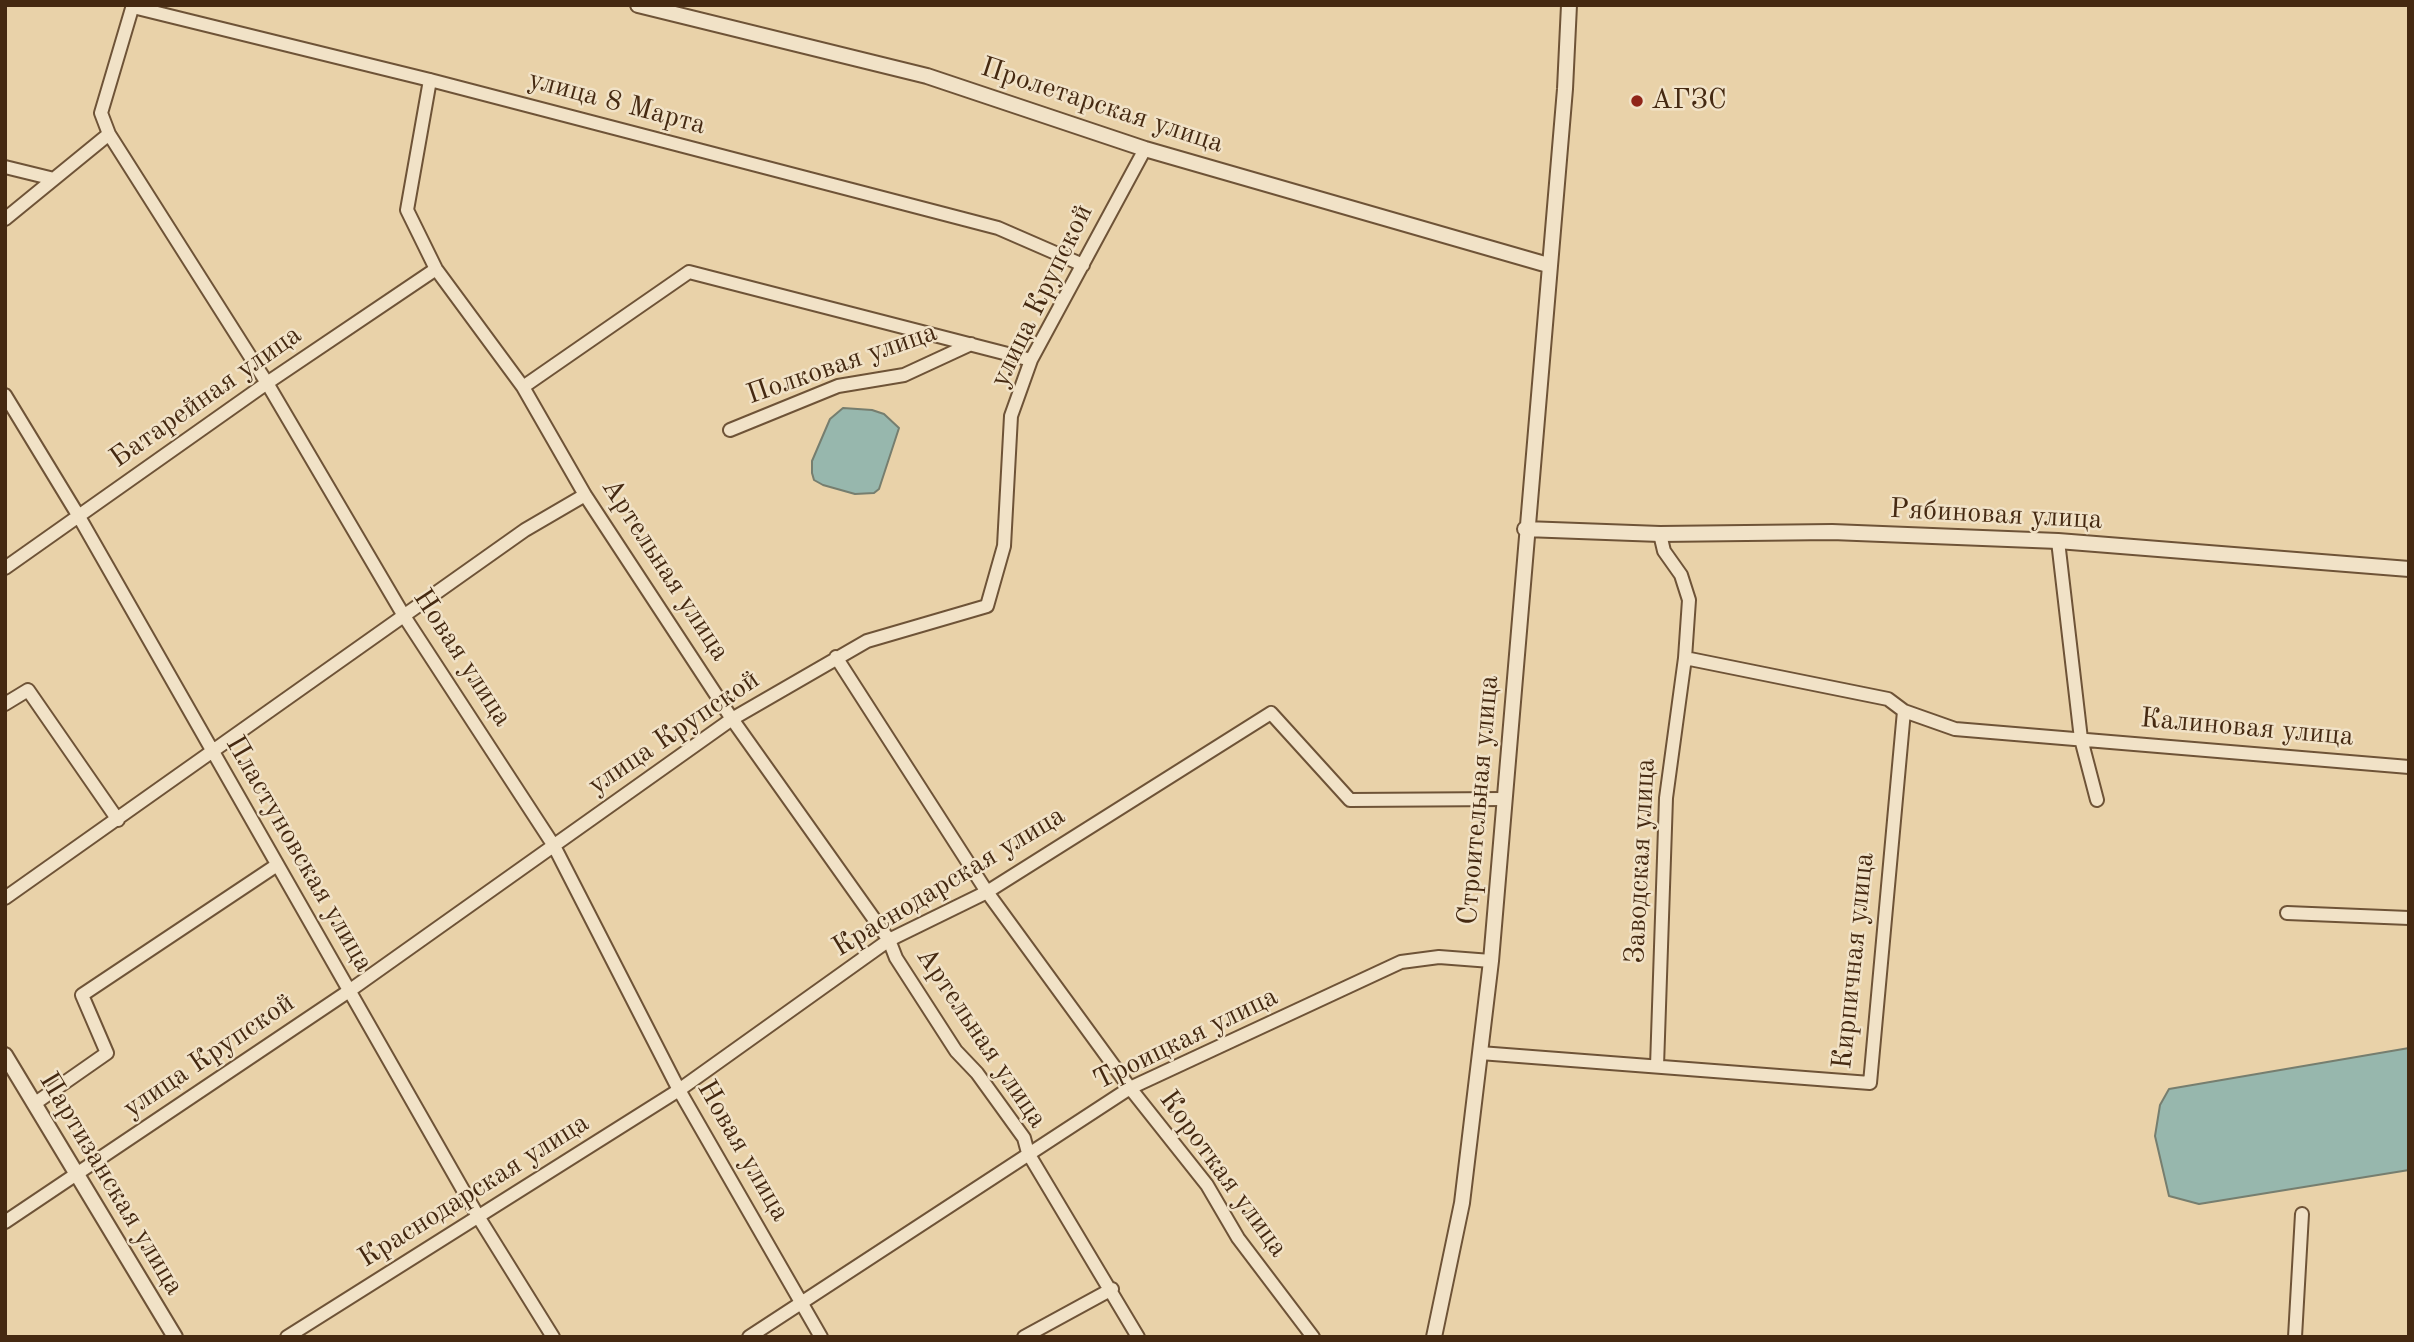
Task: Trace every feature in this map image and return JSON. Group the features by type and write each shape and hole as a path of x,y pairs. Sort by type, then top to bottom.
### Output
{"street":[{"name":"Пролетарская улица","path":"638,5 927,76 1144,149 1548,265"},
{"name":"Строительная улица","path":"1434,1337 1462,1203 1491,961 1525,529 1565,89 1569,5"},
{"name":"улица 8 Марта","path":"133,6 998,228 1083,265"},
{"name":"Новая улица","path":"133,6 101,113 109,134 267,383 404,616 554,846 679,1090 821,1337"},
{"name":"Артельная улица","path":"429,80 407,210 436,269 523,387 586,495 732,719 889,940 896,958 956,1051 977,1073 1024,1138 1028,1153 1112,1289 1138,1337"},
{"path":"5,219 109,134"},
{"name":"улица Крупской","path":"5,1222 349,990 732,719 867,640 987,606 1004,546 1011,416 1031,359 1144,149"},
{"path":"5,167 54,179"},
{"name":"Батарейная улица","path":"5,568 267,383 436,269"},
{"path":"523,387 689,272 1031,359"},
{"name":"Полковая улица","path":"730,430 838,386 904,375 971,344"},
{"name":"Пластуновская улица","path":"5,395 78,515 479,1218 553,1337"},
{"path":"5,898 525,530 586,495"},
{"name":"Рябиновая улица","path":"1525,529 1660,534 1832,532 2058,541 2409,569"},
{"name":"Заводская улица","path":"1657,1066 1666,798 1685,659 1689,600 1681,575 1664,551 1660,534"},
{"path":"2058,541 2081,739 2097,800"},
{"name":"Короткая улица","path":"836,657 987,892 1130,1088 1207,1185 1238,1238 1313,1337"},
{"name":"Калиновая улица","path":"1685,659 1888,699 1904,711 1955,729 2409,767"},
{"path":"5,704 28,690 118,820"},
{"name":"Кирпичная улица","path":"1480,1053 1870,1083 1904,711"},
{"name":"Краснодарская улица","path":"287,1337 679,1090 889,940 987,892 1270,713 1350,800 1504,799"},
{"path":"34,1104 107,1053 82,995 277,865"},
{"path":"2287,913 2409,918"},
{"name":"Троицкая улица","path":"749,1337 1130,1088 1401,962 1439,957 1491,961"},
{"name":"Партизанская улица","path":"5,1055 175,1337"},
{"path":"2295,1337 2302,1214"},
{"path":"1024,1337 1112,1289"}],"water":[{"path":"843,408 872,410 884,414 899,428 879,489 874,493 855,494 814,480 812,461 830,419"},
{"path":"2409,1048 2409,1170 2199,1204 2169,1196 2155,1136 2160,1105 2169,1089"}],"place":[{"name":"АГЗС","path":"1637,101"}]}
